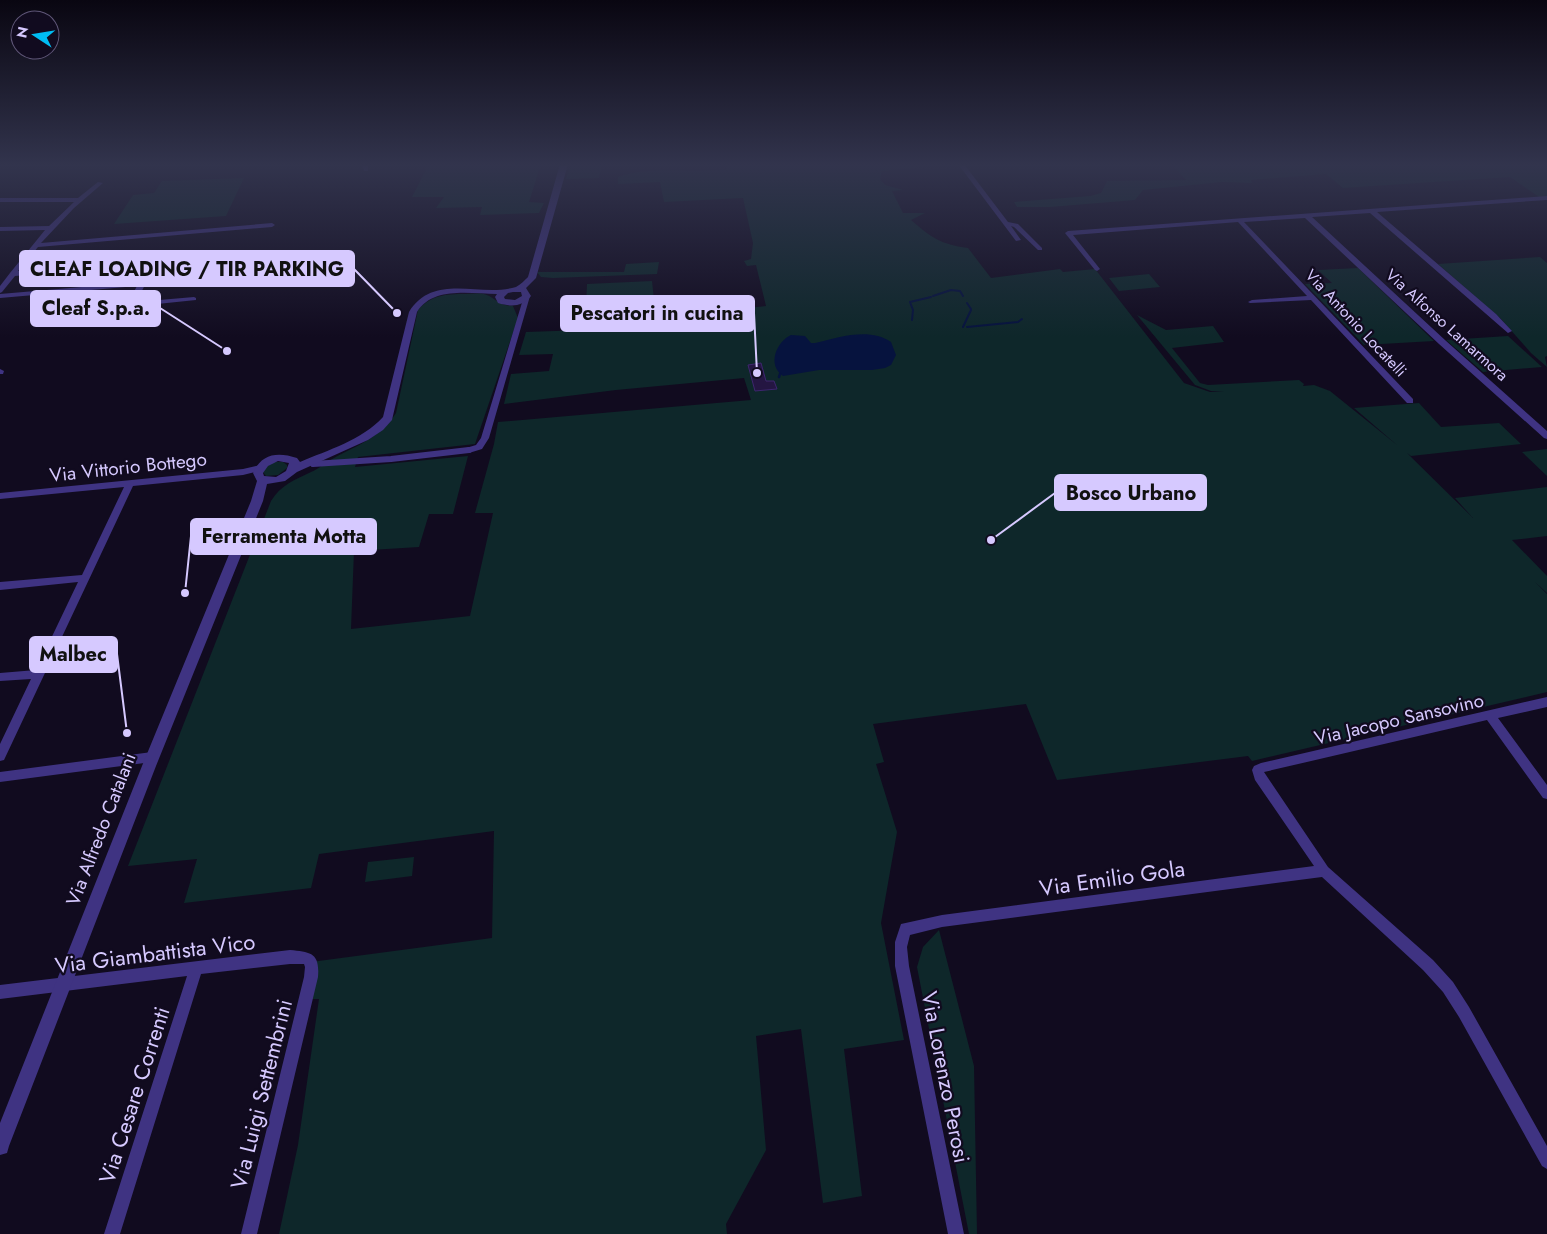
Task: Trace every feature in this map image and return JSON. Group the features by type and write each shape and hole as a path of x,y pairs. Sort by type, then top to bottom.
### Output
{"street":[{"path":"0,291 34,245 55,222"},
{"path":"502,294 503,302 514,304 523,300 547,222"},
{"path":"1003,222 1018,240"},
{"path":"1098,269 1068,233 1232,222"},
{"name":"Via Antonio Locatelli","path":"1241,222 1410,401"},
{"name":"Via Alfonso Lamarmora","path":"1312,222 1547,436"},
{"path":"1384,222 1508,331"},
{"path":"1005,224 1016,225 1040,249"},
{"path":"34,245 272,226"},
{"path":"0,229 49,228"},
{"path":"0,280 10,276 154,262 131,305 194,299"},
{"path":"0,296 142,284"},
{"path":"284,477 274,480 263,480 258,475 260,468 265,463 275,458 286,457 294,464 324,454 364,438 379,428 388,418 412,312 418,302 440,292 524,293"},
{"path":"313,464 391,459 469,450 479,447 485,438 523,313 524,293"},
{"path":"1252,302 1314,298"},
{"path":"514,304 523,313"},
{"name":"Via Alfredo Catalani","path":"257,501 284,477 294,464"},
{"name":"Via Vittorio Bottego","path":"0,496 244,472 260,468"},
{"name":"Via Alfredo Catalani","path":"0,1146 152,757 257,501 263,480"},
{"path":"0,756 130,483"},
{"path":"0,586 84,578"},
{"path":"0,677 40,674"},
{"name":"Via Jacopo Sansovino","path":"1324,870 1259,776 1258,770 1547,702"},
{"path":"1490,716 1547,794"},
{"path":"0,777 152,757"},
{"path":"1324,870 1428,966 1448,987 1464,1012 1547,1161"},
{"name":"Via Emilio Gola","path":"906,929 942,921 1324,870"},
{"name":"Via Lorenzo Perosi","path":"906,929 901,937 902,966 956,1234"},
{"name":"Via Giambattista Vico","path":"0,992 290,958 307,958 312,965"},
{"name":"Via Luigi Settembrini","path":"249,1234 312,965"},
{"name":"Via Cesare Correnti","path":"112,1234 196,970"}],"green space":[{"path":"116,222 148,222 114,224"},
{"path":"748,222 913,222 943,242 968,248 991,278 1060,269 1063,272 1095,269 1184,383 1210,392 1224,391 1211,391 1195,385 1137,315 1166,330 1213,326 1224,342 1172,348 1200,383 1208,385 1299,380 1304,384 1303,386 1314,385 1330,391 1397,445 1354,408 1419,403 1441,427 1499,423 1521,444 1411,456 1407,453 1473,518 1455,498 1547,487 1547,536 1512,540 1547,576 1547,593 1535,582 1547,594 1547,692 1252,761 1248,756 1057,780 1026,704 873,724 884,762 876,764 897,832 881,923 904,1040 844,1049 862,1196 823,1203 801,1029 756,1036 766,1150 726,1224 727,1234 279,1234 298,1145 319,999 302,999 311,962 492,938 494,831 319,854 311,888 184,903 197,859 128,866 271,501 288,484 368,440 390,421 396,413 418,310 423,305 439,296 484,294 500,303 513,306 518,318 475,444 358,457 355,467 468,456 453,514 429,514 419,547 354,551 351,629 470,616 493,513 475,513 494,444 498,422 751,400 744,378 616,390 504,404 511,374 549,371 553,354 519,355 526,332 585,330 587,284 652,281 656,318 766,306 756,265 747,266 744,261 751,259 753,243"},
{"path":"1540,257 1547,263 1547,356 1545,357 1547,367 1531,353 1500,318 1438,264"},
{"path":"659,262 657,274 553,278 541,277 537,272 624,272 626,264"},
{"path":"1358,268 1434,341 1364,345 1305,284 1332,283 1318,270"},
{"path":"1149,274 1160,287 1119,291 1109,278"},
{"path":"1508,336 1542,367 1483,372 1446,340"},
{"path":"1547,449 1547,476 1522,452"},
{"path":"274,462 283,462 287,465 287,468 278,475 266,476 263,472 267,466"},
{"path":"414,857 412,876 365,882 368,862"},
{"path":"939,930 974,1066 977,1234 969,1234 917,967 923,947"}],"water":[{"path":"791,335 805,336 811,343 815,343 854,335 874,335 883,337 891,342 896,355 891,365 885,368 872,370 819,370 783,376 775,366 775,354 781,343"}],"building":[{"path":"761,363 766,381 774,381 777,389 755,391 748,365"}],"waterway":[{"path":"933,296 951,290 960,291 963,296"},
{"path":"912,320 913,310 910,302 931,297"},
{"path":"967,303 971,309"},
{"path":"963,327 971,310"},
{"path":"967,327 1018,322 1022,319"}],"place":[{"name":"CLEAF LOADING / TIR PARKING","path":"397,313"},
{"name":"Cleaf S.p.a.","path":"227,351"},
{"name":"Pescatori in cucina","path":"757,373"},
{"name":"Bosco Urbano","path":"991,540"},
{"name":"Ferramenta Motta","path":"185,593"},
{"name":"Malbec","path":"127,733"}]}
